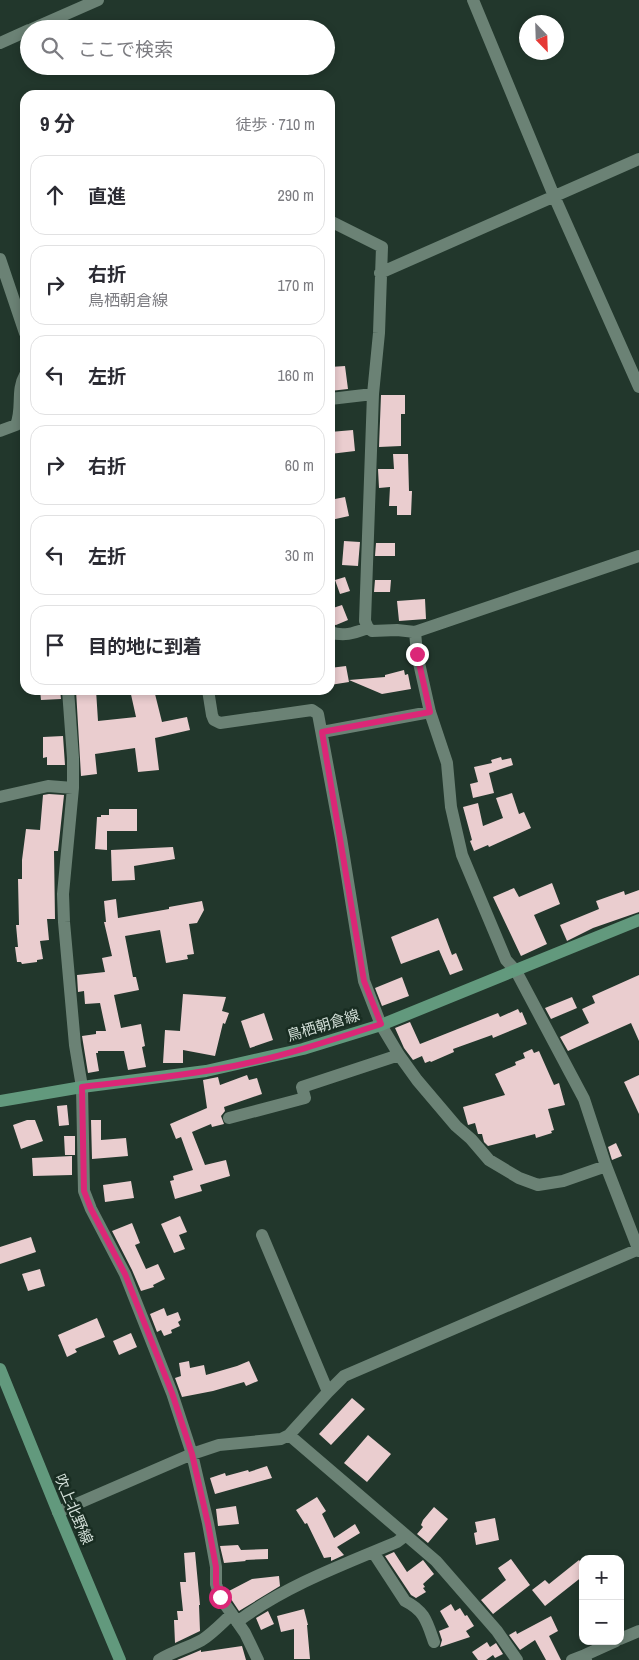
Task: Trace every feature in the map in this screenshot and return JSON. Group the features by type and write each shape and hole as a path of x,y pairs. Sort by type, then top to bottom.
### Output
{"main road":[{"name":"鳥栖朝倉線","path":"0,1101 82,1087 179,1076 236,1066 303,1049 381,1024 639,920"},
{"name":"吹上北野線","path":"0,1369 120,1660"}],"street":[{"path":"51,20 98,0"},
{"path":"473,0 554,196 639,387"},
{"path":"0,43 20,34"},
{"path":"380,273 639,159"},
{"path":"335,224 382,247 379,333 373,394 366,620 368,628 372,631 397,630 415,632 639,556"},
{"path":"0,259 20,318"},
{"path":"0,432 16,425 20,416 20,386"},
{"path":"335,398 373,394"},
{"path":"335,634 351,634 368,628"},
{"path":"58,1512 192,1454 218,1446 280,1439 289,1435 344,1376 639,1249 606,1166 584,1099 516,971 506,960 462,855 451,806 447,763 430,712 417,654 415,632"},
{"path":"68,695 73,788 63,894 75,1045 82,1087 84,1191 91,1209 125,1274 172,1393 192,1454 208,1524 216,1567 216,1584 220,1597 244,1633 258,1660"},
{"path":"209,695 212,715 214,720 220,723 312,710 318,714 364,981 381,1024 399,1055 417,1080 489,1160 519,1178 538,1185 563,1181 606,1166"},
{"path":"322,732 430,712"},
{"path":"0,797 48,786 73,788"},
{"path":"229,1118 304,1098 302,1087 399,1055"},
{"path":"262,1236 328,1392"},
{"path":"289,1435 436,1561 497,1631 517,1660"},
{"path":"159,1660 172,1652 192,1645 234,1618 253,1610 311,1578 397,1542 405,1536"},
{"path":"373,1552 405,1601 422,1612 434,1642"},
{"path":"624,1637 639,1631"},
{"path":"572,1660 586,1657 608,1645"}],"building":[{"path":"345,366 348,389 335,390 335,367"},
{"path":"381,395 405,395 405,414 401,414 401,446 379,447"},
{"path":"353,430 355,451 335,453 335,432"},
{"path":"393,454 408,454 409,491 412,491 411,515 397,515 397,506 389,506 390,487 379,488 378,469 394,469"},
{"path":"345,497 349,516 335,519 335,499"},
{"path":"344,541 360,542 358,566 342,565"},
{"path":"376,543 395,543 395,556 375,556"},
{"path":"345,577 350,591 340,594 335,580"},
{"path":"375,580 391,580 390,592 374,592"},
{"path":"425,599 426,619 399,621 397,601"},
{"path":"342,605 348,620 335,625 335,607"},
{"path":"346,666 349,682 335,684 335,667"},
{"path":"404,670 405,675 408,674 411,689 382,694 349,680 385,677 385,675"},
{"path":"40,695 61,695 61,699 41,700"},
{"path":"76,695 96,695 98,721 136,717 131,695 155,695 162,722 187,717 190,730 155,738 159,770 138,772 135,748 95,754 97,774 81,776"},
{"path":"63,736 65,765 47,765 47,757 43,758 43,737"},
{"path":"501,757 502,760 511,758 513,765 489,773 494,793 473,798 470,784 478,782 474,767 492,763 491,760"},
{"path":"512,793 519,814 524,812 531,828 489,847 488,845 474,851 463,807 478,803 483,826 503,818 496,798"},
{"path":"43,795 64,795 58,851 54,851 55,919 47,919 49,940 40,941 43,959 37,960 37,962 22,964 17,962 15,947 18,947 16,925 19,925 18,879 22,879 22,860 26,829 40,830"},
{"path":"109,809 137,809 137,831 107,831 107,850 95,849 97,817 109,815"},
{"path":"173,847 175,859 134,866 135,880 112,881 111,850"},
{"path":"552,883 560,904 534,915 547,944 521,956 493,897 514,888 519,897"},
{"path":"639,890 639,912 593,928 567,941 560,925 599,909 596,901 624,891 625,895"},
{"path":"116,899 118,918 202,901 204,910 197,923 189,924 194,954 187,955 188,959 166,963 160,930 125,936 133,977 136,977 139,990 114,995 121,1028 141,1024 145,1046 142,1047 146,1067 128,1070 124,1051 98,1051 96,1053 99,1071 88,1073 82,1036 96,1034 96,1031 106,1031 100,1003 85,1004 84,991 78,992 77,975 105,972 102,958 112,956 104,922 106,922 104,901"},
{"path":"438,918 452,955 456,953 463,970 450,975 439,950 401,964 391,937"},
{"path":"639,975 639,1041 631,1023 568,1051 560,1037 589,1023 582,1009 595,1003 592,996"},
{"path":"402,977 409,996 382,1006 375,988"},
{"path":"183,994 226,997 222,1011 229,1013 225,1024 223,1023 215,1056 183,1050 183,1063 163,1063 165,1030 180,1031"},
{"path":"572,997 577,1008 551,1019 545,1008"},
{"path":"518,1009 520,1013 522,1012 527,1024 493,1038 492,1035 453,1049 454,1052 425,1063 422,1056 413,1060 404,1048 395,1028 410,1022 420,1044 498,1013 500,1017"},
{"path":"264,1013 273,1040 250,1048 241,1021"},
{"path":"532,1049 534,1053 539,1051 554,1085 559,1083 565,1105 548,1109 554,1130 551,1131 552,1133 536,1138 535,1134 488,1146 484,1142 482,1134 478,1134 475,1123 468,1125 463,1107 505,1095 495,1074 516,1065 515,1062 525,1058 523,1053"},
{"path":"247,1075 249,1080 257,1078 262,1094 224,1107 225,1111 221,1116 224,1124 212,1127 211,1124 192,1132 205,1165 226,1160 230,1176 200,1185 202,1191 175,1199 170,1181 174,1180 173,1176 193,1170 181,1137 176,1139 170,1124 207,1108 203,1080 218,1077 220,1085"},
{"path":"639,1075 639,1114 624,1082"},
{"path":"67,1105 69,1125 59,1126 57,1106"},
{"path":"27,1120 35,1120 43,1141 21,1149 13,1125"},
{"path":"91,1120 101,1120 101,1140 126,1138 128,1156 92,1159"},
{"path":"64,1136 75,1136 75,1155 65,1155"},
{"path":"616,1143 622,1156 612,1160 608,1147"},
{"path":"72,1156 72,1175 33,1176 32,1158"},
{"path":"131,1181 134,1198 105,1202 103,1185"},
{"path":"180,1216 187,1232 179,1235 185,1249 174,1253 161,1224"},
{"path":"132,1223 140,1243 135,1245 146,1269 158,1264 165,1279 153,1285 154,1287 141,1291 112,1231"},
{"path":"31,1237 36,1252 0,1264 0,1247"},
{"path":"40,1269 45,1286 28,1291 22,1274"},
{"path":"164,1308 167,1316 178,1312 181,1320 178,1322 180,1326 171,1330 172,1333 164,1336 161,1330 157,1332 150,1314"},
{"path":"97,1318 105,1337 75,1349 77,1352 67,1357 58,1335"},
{"path":"131,1333 137,1347 119,1355 113,1341"},
{"path":"189,1361 190,1368 204,1365 206,1375 249,1361 258,1381 246,1386 244,1382 182,1397 175,1378 181,1376 179,1363"},
{"path":"352,1398 365,1409 331,1445 319,1434"},
{"path":"368,1435 391,1454 367,1482 344,1463"},
{"path":"267,1466 272,1478 215,1494 210,1478 225,1473 226,1476 248,1470 249,1472"},
{"path":"317,1497 326,1511 322,1514 334,1538 355,1524 360,1533 337,1547 344,1555 331,1561 331,1557 324,1558 307,1523 305,1524 296,1510"},
{"path":"236,1506 239,1524 218,1526 216,1509"},
{"path":"434,1507 448,1519 428,1543 417,1534 423,1527 421,1525 423,1520"},
{"path":"495,1518 499,1540 476,1545 474,1533 477,1532 475,1522"},
{"path":"238,1545 241,1550 268,1549 268,1559 224,1563 220,1546"},
{"path":"195,1552 200,1605 200,1631 175,1643 174,1620 178,1620 177,1611 183,1611 180,1582 186,1582 184,1553"},
{"path":"394,1552 407,1572 423,1560 434,1574 423,1584 426,1592 416,1598 411,1595 385,1556"},
{"path":"511,1559 530,1585 493,1614 481,1600 506,1580 498,1568"},
{"path":"579,1560 579,1579 545,1606 532,1590 545,1580 549,1584"},
{"path":"279,1576 280,1586 239,1611 227,1593 252,1579"},
{"path":"451,1604 455,1611 460,1608 474,1626 466,1631 470,1637 440,1647 442,1640 439,1631 449,1627 440,1611"},
{"path":"304,1609 308,1625 310,1659 294,1659 294,1629 281,1632 277,1616"},
{"path":"268,1611 274,1624 261,1630 256,1618"},
{"path":"551,1616 558,1631 549,1636 561,1660 546,1660 535,1640 520,1650 509,1635 516,1631 517,1634"},
{"path":"487,1642 490,1647 496,1643 503,1654 495,1658 493,1655 486,1660 478,1660 472,1652"},
{"path":"242,1646 246,1660 177,1660 201,1650 201,1652"}],"route":[{"path":"220,1597 216,1584 216,1567 208,1524 192,1454 172,1393 125,1274 91,1209 84,1191 82,1087 179,1076 236,1066 303,1049 381,1024 364,981 322,732 430,712 417,654"}]}
